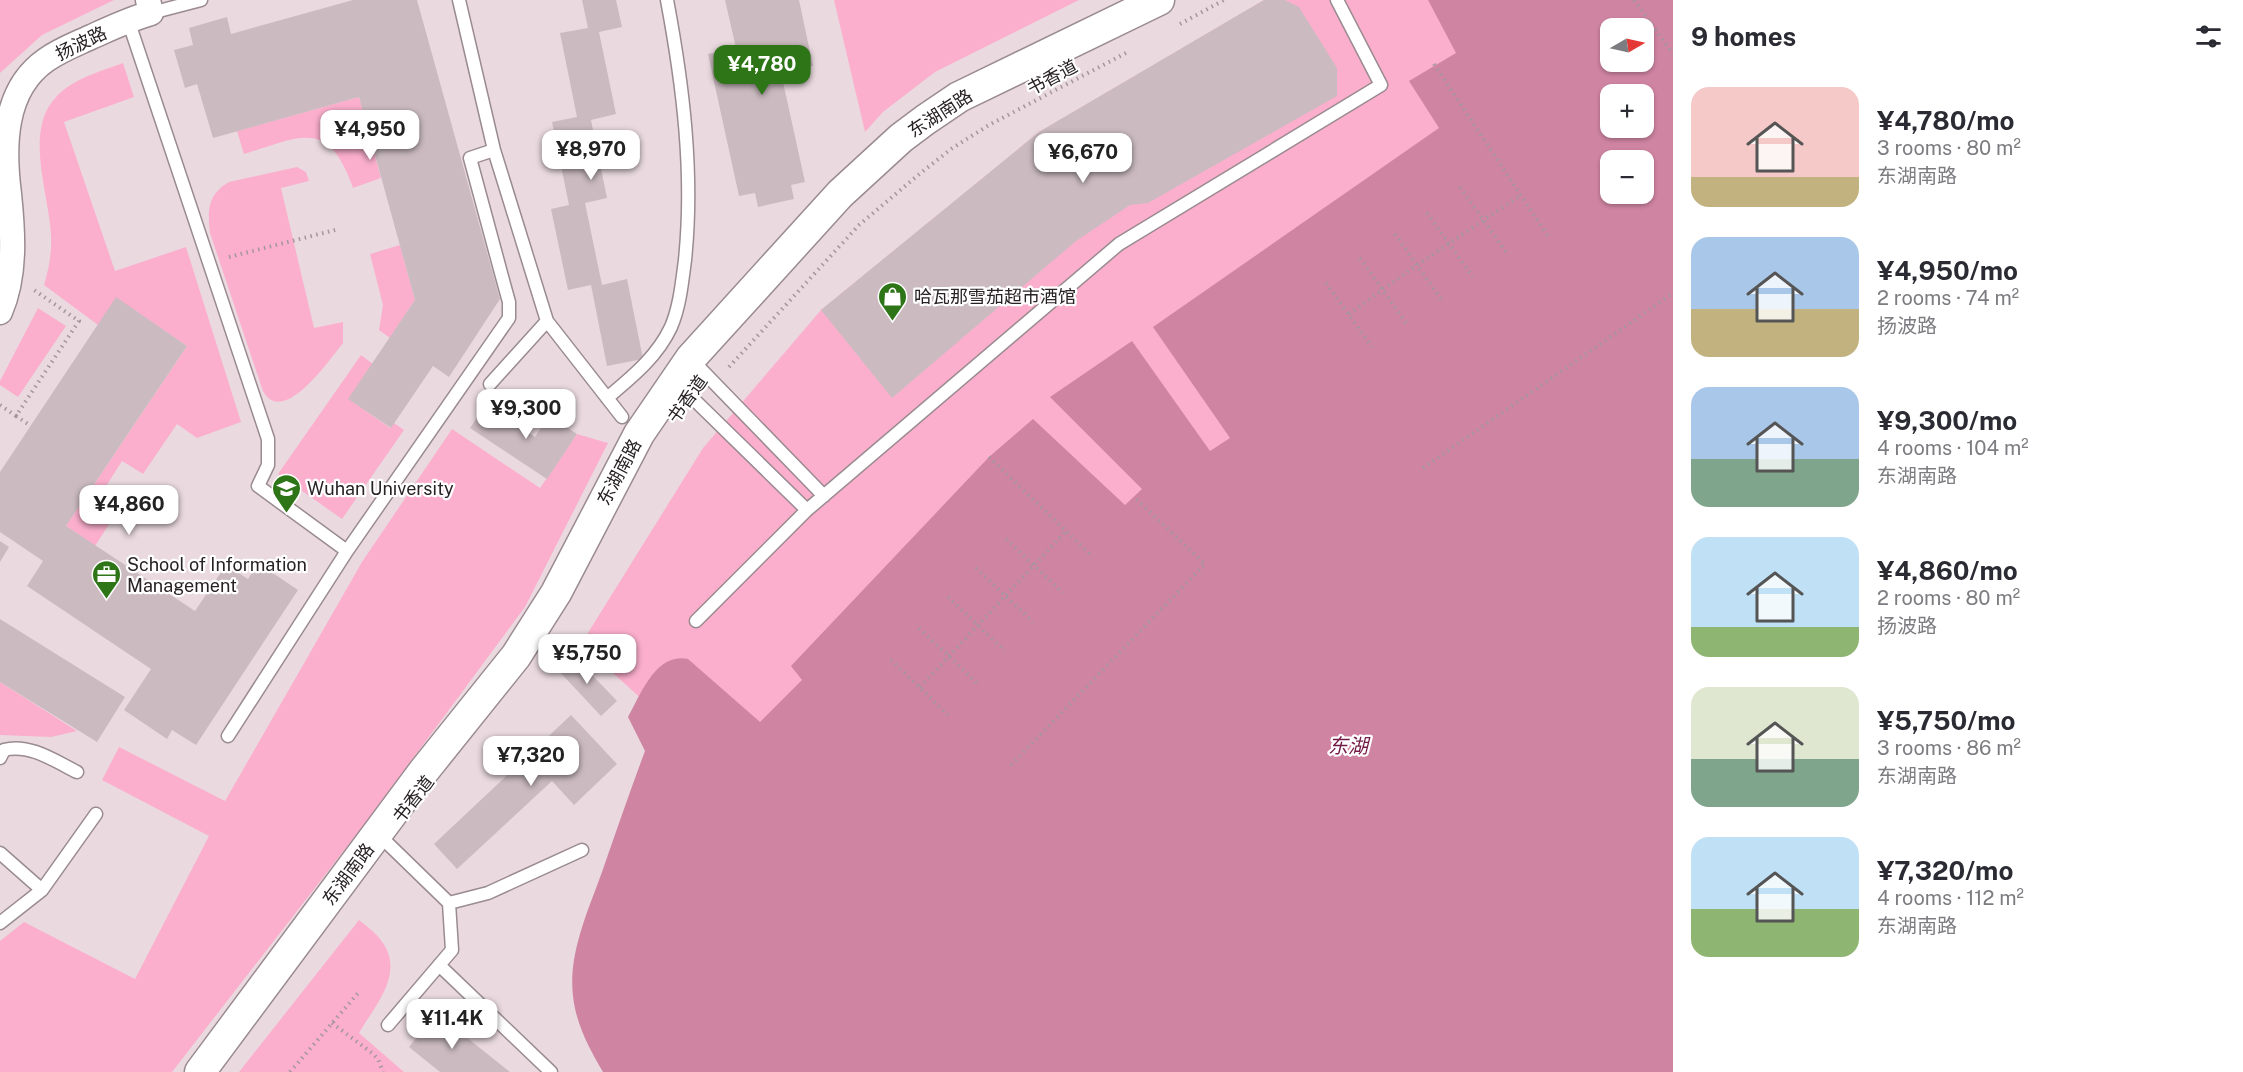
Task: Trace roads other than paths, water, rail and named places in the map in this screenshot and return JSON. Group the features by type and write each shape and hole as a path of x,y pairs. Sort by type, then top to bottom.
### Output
{"street":[{"name":"东湖南路","path":"200,1072 423,772 516,656 556,593 639,434 682,369 840,194 901,138 959,97 1160,0"},
{"name":"扬波路","path":"0,312 11,275 11,218 5,144 16,96 30,75 44,61 61,50 128,20 149,6"}],"lane":[{"path":"149,6 201,0"},
{"path":"459,0 494,150 547,321 622,417"},
{"path":"608,398 647,364 663,340 674,318 682,284 688,226 687,147 676,50 667,0"},
{"path":"696,621 807,510 1119,244 1381,85 1337,0"},
{"path":"128,20 268,439 268,465 258,486 347,551"},
{"path":"228,736 347,551 509,318 509,302 470,158 494,150"},
{"path":"490,384 547,321"},
{"path":"682,369 715,383 824,496"},
{"path":"682,369 807,510"},
{"path":"0,758 4,750 21,748 31,750 76,772"},
{"path":"0,923 42,890 96,814"},
{"path":"378,834 449,903 452,950 388,1025"},
{"path":"449,903 488,893 582,850"},
{"path":"0,853 42,890"},
{"path":"439,965 551,1072"}],"water":[{"name":"东湖","path":"1428,0 1673,0 1673,1072 603,1072 588,1045 577,1016 573,996 573,964 585,917 645,751 628,717 644,687 658,668 677,659 688,659 760,722 802,680 791,666 989,457 1033,419 1125,505 1142,489 1050,397 1132,341 1210,451 1230,438 1153,327 1439,128 1409,81 1456,53"}],"place":[{"name":"哈瓦那雪茄超市酒馆","path":"893,322"},
{"name":"Wuhan University","path":"286,514"},
{"name":"School of Information Management","path":"106,600"}]}
